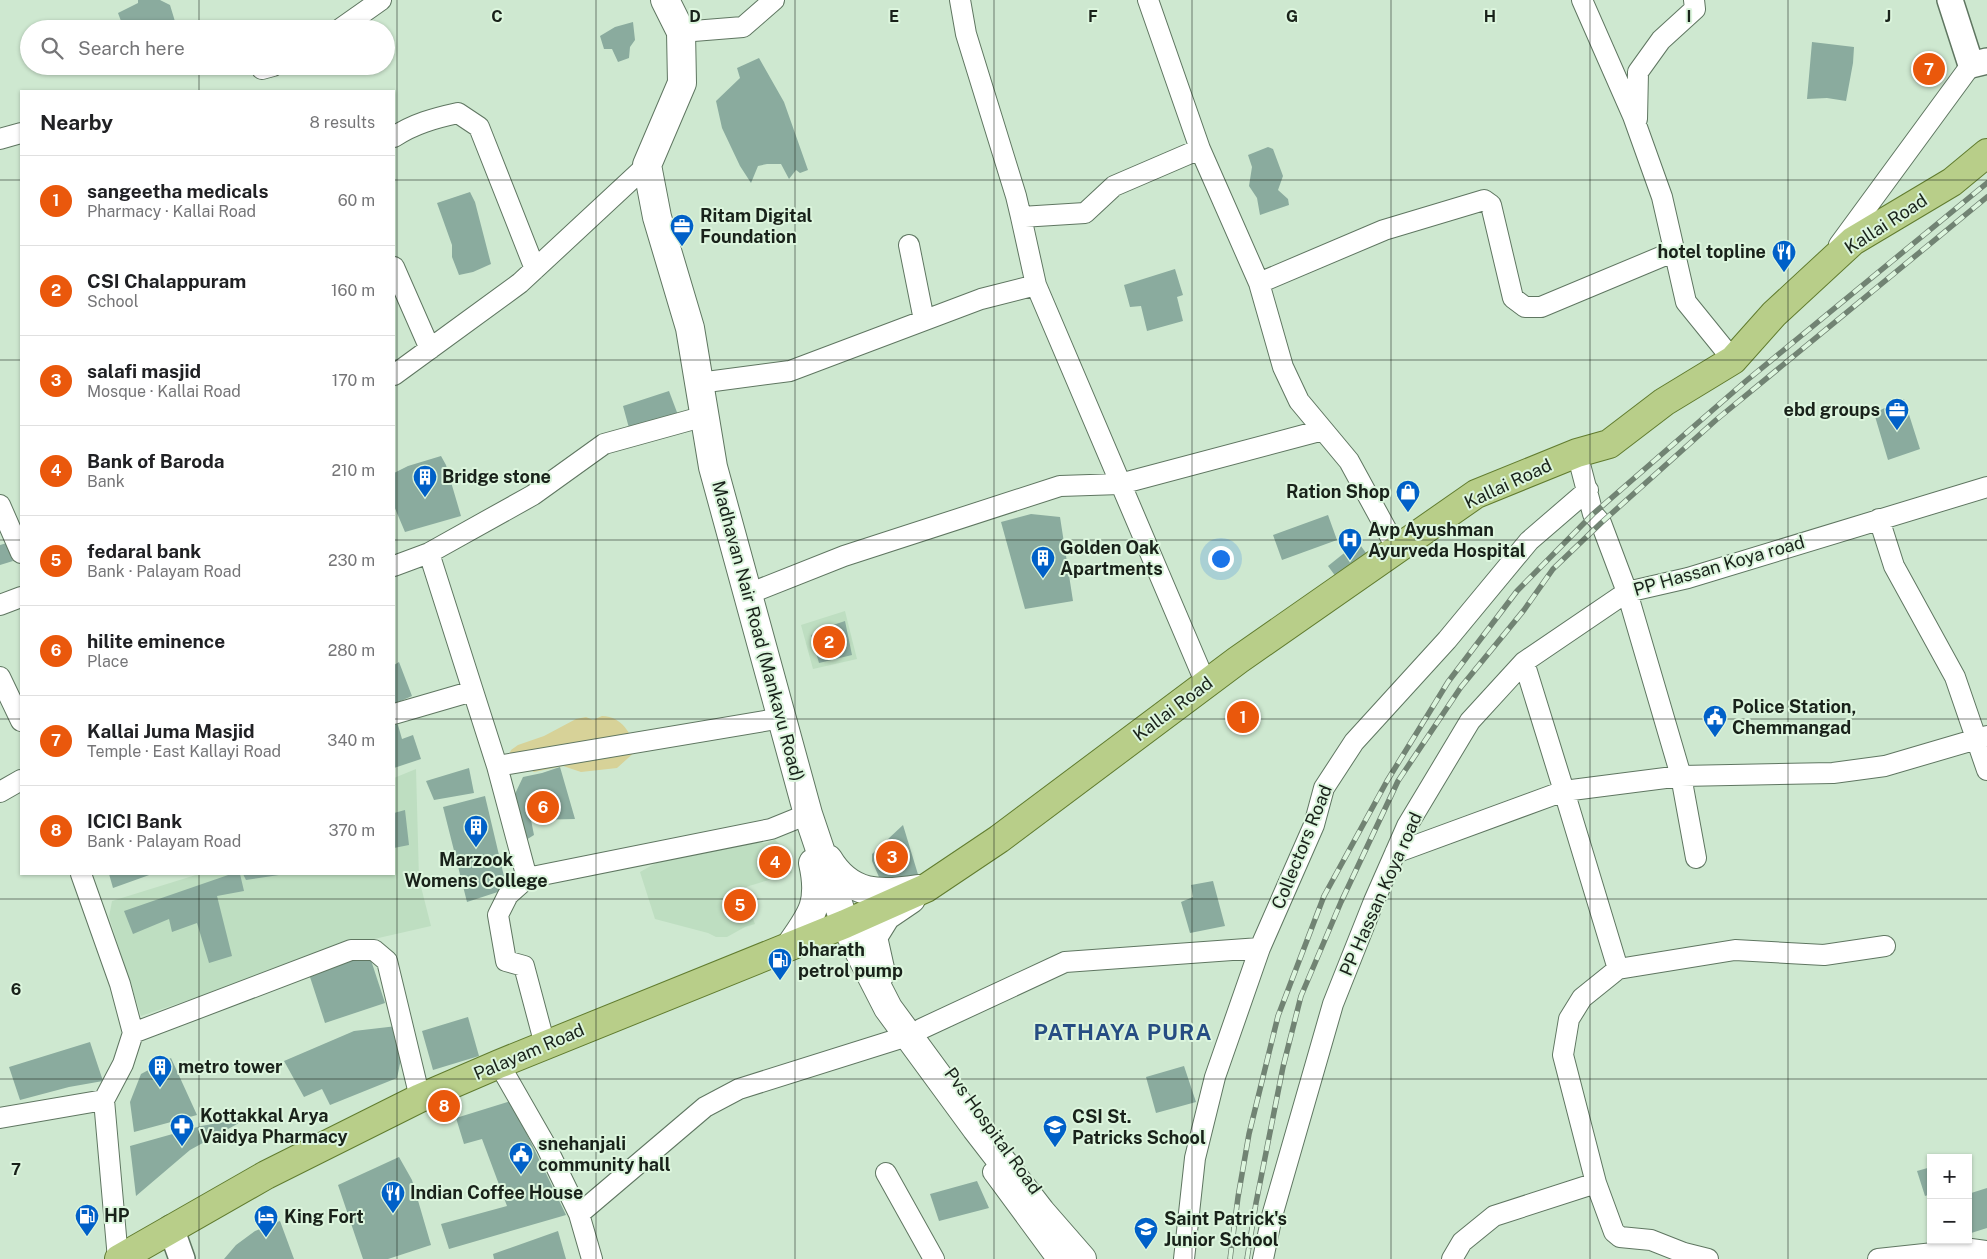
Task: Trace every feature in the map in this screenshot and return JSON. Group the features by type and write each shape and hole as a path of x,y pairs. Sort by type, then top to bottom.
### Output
{"main road":[{"path":"647,165 682,83 682,32 665,0"},
{"name":"Kallai Road","path":"845,924 926,888 999,839 1206,684 1476,494 1577,453 1610,444 1664,402 1733,360 1774,314 1853,241 1952,182 1987,154"},
{"name":"Madhavan Nair Road (Mankavu Road)","path":"647,165 657,216 690,328 713,467 808,814 845,924 885,1000 976,1128 1041,1212 1082,1259"},
{"path":"790,946 811,916 817,899 817,879 808,833 808,814"},
{"path":"819,842 837,873 852,884 872,893 890,894 926,888"},
{"path":"885,1000 873,937 886,916 926,888"},
{"name":"Palayam Road","path":"118,1259 266,1175 420,1098 545,1045 845,924"}],"street":[{"path":"353,20 381,0"},
{"path":"682,32 744,27 774,0"},
{"path":"960,0 966,34 1016,196 1036,285 1206,684"},
{"path":"1148,0 1200,149 1259,283 1283,368 1299,401 1349,461 1397,549"},
{"path":"1582,0 1637,126 1662,197 1686,302 1733,360"},
{"path":"1637,126 1638,72 1661,40 1695,9 1694,0"},
{"path":"1827,266 1838,247 1979,63 1950,0"},
{"path":"395,136 405,129 436,118 458,113 479,127 535,269"},
{"path":"0,139 20,133"},
{"path":"1021,217 1085,213 1114,186 1200,149"},
{"path":"395,374 520,283 647,165"},
{"path":"1259,283 1384,230 1484,200 1491,205 1514,298 1525,306 1541,307 1675,252"},
{"path":"909,245 924,320"},
{"path":"395,269 430,349"},
{"path":"699,383 790,371 981,299 1036,285"},
{"path":"395,566 429,553 533,495 604,444 705,416"},
{"path":"748,594 844,556 1060,486 1120,484 1323,430"},
{"path":"1577,453 1593,514 1601,523 1627,592 1681,776 1696,858"},
{"name":"PP Hassan Koya road","path":"1263,1259 1272,1216 1333,1004 1395,853 1407,826 1470,721 1524,662 1627,592 1688,578 1987,487"},
{"name":"Collectors Road","path":"1184,1259 1195,1158 1216,1077 1260,948 1314,825 1324,788 1354,742 1447,640 1530,541 1588,490"},
{"path":"0,505 20,551"},
{"path":"1879,519 1894,566 1955,677 1982,738 1987,770"},
{"path":"429,553 497,766 527,878"},
{"path":"0,605 20,597"},
{"path":"1524,662 1618,969"},
{"path":"0,677 20,719"},
{"path":"395,714 473,691"},
{"path":"497,766 782,718"},
{"path":"1395,853 1564,791 1681,776 1833,773 1885,766 1982,738"},
{"path":"0,792 20,781"},
{"path":"545,1045 524,966 506,961 498,915 508,895 527,878 771,829 808,814"},
{"path":"81,875 120,984 133,1033 123,1064 104,1100 118,1259"},
{"path":"1708,1259 1684,1253 1651,1240 1620,1237 1614,1232 1596,1183 1563,1055 1569,1018 1582,998 1618,969 1735,950 1824,955 1885,946"},
{"path":"921,1030 1065,962 1260,948"},
{"path":"133,1033 351,950 374,950 386,961 420,1098"},
{"name":"Pvs Hospital Road","path":"885,1000 921,1030 984,1124 1041,1198 1095,1259"},
{"name":"Pvs Hospital Road","path":"885,1000 898,1039 1057,1259"},
{"path":"578,1214 698,1113 722,1098 739,1089 898,1039"},
{"path":"499,1064 546,1146 578,1214 592,1259"},
{"path":"0,1118 104,1100"},
{"path":"886,1174 934,1259"},
{"path":"1452,1259 1462,1242 1494,1216 1596,1183"},
{"path":"171,1228 182,1259"},
{"path":"1878,1259 1972,1249 1987,1251"}],"shaded area":[{"path":"845,611 857,659 813,669 801,625"},
{"path":"602,716 615,719 625,727 637,750 617,768 581,772 563,766 534,772 508,757 511,750 518,745 544,736 576,719 586,717 593,720"},
{"path":"416,769 419,879 431,926 361,942 141,1016 109,917 112,901 196,875 395,875 395,778"},
{"path":"775,840 782,846 792,873 742,889 755,924 727,937 716,937 708,933 655,919 640,872 656,863 739,843 765,843"}],"building":[{"path":"138,0 160,0 170,5 175,20 121,20 118,13 138,3"},
{"path":"633,22 635,40 630,47 629,58 618,62 612,49 604,49 600,36 615,27"},
{"path":"1812,42 1854,47 1846,101 1827,98 1807,99"},
{"path":"759,58 784,102 808,170 800,173 796,170 789,179 781,164 758,166 751,183 740,166 722,128 716,101 740,78 737,68"},
{"path":"1268,147 1273,149 1283,176 1278,190 1288,199 1289,205 1260,215 1257,198 1249,186 1252,167 1248,155"},
{"path":"470,192 475,202 491,264 473,272 459,275 452,257 452,245 437,203"},
{"path":"1175,269 1183,295 1177,297 1183,321 1147,331 1141,306 1130,307 1124,285"},
{"path":"669,391 678,415 629,428 623,406"},
{"name":"ebd groups","path":"1904,399 1920,449 1888,460 1874,413"},
{"name":"Bridge stone","path":"441,456 446,465 461,516 405,532 395,508 395,472 408,466"},
{"name":"Golden Oak Apartments","path":"1031,514 1060,517 1073,601 1025,609 1001,522"},
{"path":"1328,515 1337,540 1282,560 1273,535"},
{"path":"1358,542 1369,557 1339,581 1328,566"},
{"path":"7,543 13,561 0,565 0,545"},
{"path":"845,621 852,655 819,663 811,635 820,632 824,649 838,644 833,625"},
{"path":"399,662 412,696 395,704 395,664"},
{"path":"395,724 398,725 402,739 413,735 421,759 395,768"},
{"path":"560,767 575,819 531,820 534,835 521,843 514,796 523,777"},
{"path":"469,768 474,793 434,800 426,781"},
{"name":"Marzook Womens College","path":"485,796 507,889 467,902 443,807"},
{"path":"405,810 409,845 395,848 395,813"},
{"path":"903,825 920,881 901,887 879,877 872,861 872,854"},
{"path":"109,875 149,875 113,888"},
{"path":"228,875 240,875 244,891 217,896 232,956 209,963 197,923 172,932 169,919 133,934 124,911"},
{"path":"244,875 279,875 246,880"},
{"path":"1213,881 1225,926 1190,933 1181,902 1193,897 1191,885"},
{"path":"369,954 385,1003 325,1023 309,974"},
{"path":"468,1017 479,1056 433,1070 422,1031"},
{"path":"397,1026 402,1054 397,1078 330,1105 322,1089 304,1097 284,1061 354,1031"},
{"path":"90,1042 103,1081 69,1087 20,1100 9,1067"},
{"name":"metro tower","path":"171,1058 197,1115 134,1132 130,1102 141,1074"},
{"path":"1184,1066 1196,1102 1156,1113 1146,1077"},
{"name":"snehanjali community hall","path":"511,1101 566,1215 449,1249 441,1224 507,1206 482,1139 464,1144 456,1118"},
{"path":"248,1118 190,1150 136,1196 130,1146 201,1126"},
{"path":"399,1157 412,1180 431,1245 388,1259 363,1259 338,1185"},
{"path":"1927,1168 1927,1195 1925,1196 1917,1171"},
{"path":"977,1181 989,1208 939,1221 930,1194"},
{"path":"1987,1188 1987,1228 1972,1233 1972,1199 1972,1193"},
{"name":"King Fort","path":"280,1221 294,1259 224,1259 236,1245 255,1231"},
{"path":"558,1231 566,1259 494,1259 493,1254"}],"railway":[{"path":"1230,1259 1249,1134 1278,1016 1324,896 1387,781 1448,682 1517,591 1593,514 1746,381 1987,183"},
{"path":"1247,1259 1283,1067 1301,996 1341,902 1398,781 1461,687 1524,610 1553,569 1601,523 1716,420 1987,197"}],"place":[{"name":"Kallai Juma Masjid","path":"1929,69"},
{"name":"Ritam Digital Foundation","path":"682,247"},
{"name":"hotel topline","path":"1784,273"},
{"name":"ebd groups","path":"1897,431"},
{"name":"Bridge stone","path":"425,498"},
{"name":"Ration Shop","path":"1408,513"},
{"name":"Avp Ayushman Ayurveda Hospital","path":"1350,561"},
{"name":"Golden Oak Apartments","path":"1043,579"},
{"name":"CSI Chalappuram","path":"829,642"},
{"name":"sangeetha medicals","path":"1243,717"},
{"name":"Police Station, Chemmangad","path":"1715,738"},
{"name":"hilite eminence","path":"543,807"},
{"name":"Marzook Womens College","path":"476,848"},
{"name":"salafi masjid","path":"892,857"},
{"name":"Bank of Baroda","path":"775,862"},
{"name":"fedaral bank","path":"740,905"},
{"name":"bharath petrol pump","path":"780,981"},
{"name":"metro tower","path":"160,1088"},
{"name":"ICICI Bank","path":"444,1106"},
{"name":"Kottakkal Arya Vaidya Pharmacy","path":"182,1147"},
{"name":"CSI St. Patricks School","path":"1055,1148"},
{"name":"snehanjali community hall","path":"521,1175"},
{"name":"Indian Coffee House","path":"393,1214"},
{"name":"HP","path":"87,1237"},
{"name":"King Fort","path":"266,1238"},
{"name":"Saint Patrick's Junior School","path":"1146,1250"}],"district":[{"name":"PATHAYA PURA","path":"1123,1032"}]}
